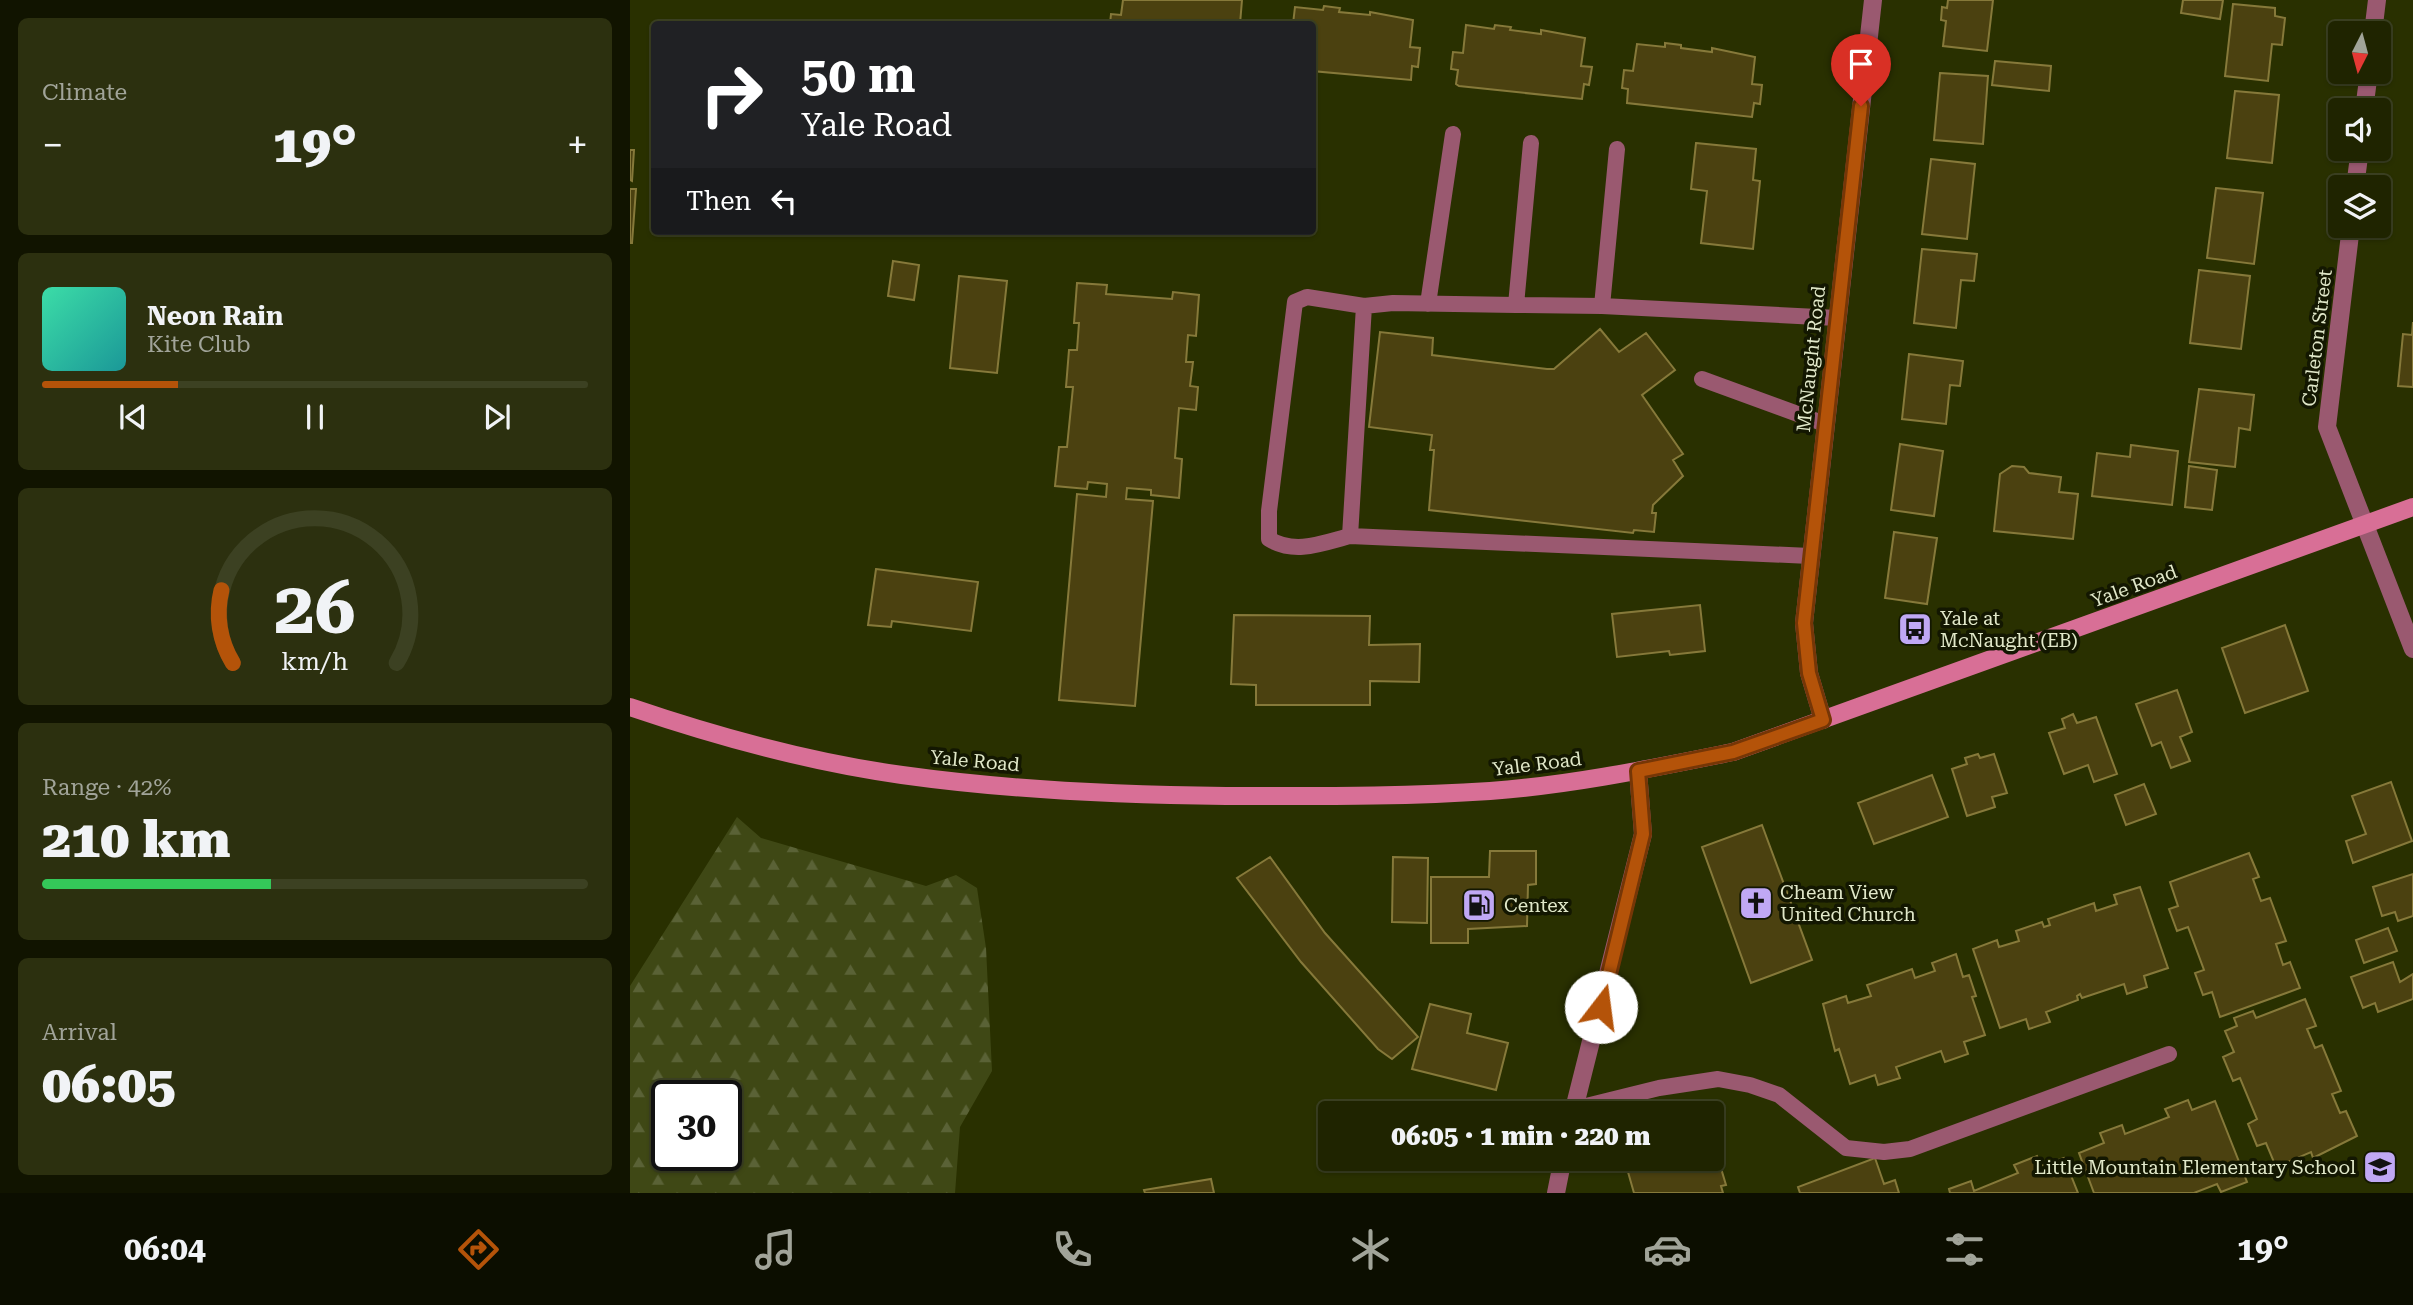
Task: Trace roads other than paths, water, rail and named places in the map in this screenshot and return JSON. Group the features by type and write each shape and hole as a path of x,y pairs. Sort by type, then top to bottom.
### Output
{"main road":[{"name":"Yale Road","path":"630,707 691,727 835,763 900,775 1059,789 1201,795 1420,795 1493,791 1638,771 1733,752 2413,507"}],"street":[{"name":"McNaught Road","path":"1823,720 1809,673 1804,623 1873,0"},
{"path":"2374,21 2377,0"},
{"name":"Carleton Street","path":"2350,238 2328,427 2413,649"},
{"path":"1576,1101 1643,834 1638,771"},
{"path":"1556,1193 1560,1171"}],"lane":[{"path":"1428,304 1453,134"},
{"path":"1516,305 1531,143"},
{"path":"1602,306 1617,149"},
{"path":"1810,556 1350,536 1305,548 1280,546 1269,539 1269,511 1295,302 1307,297 1364,306 1602,306 1836,318"},
{"path":"1350,536 1364,306"},
{"path":"1702,379 1825,424"},
{"path":"1610,1101 1659,1088 1718,1079 1750,1085 1779,1096 1846,1148 1884,1152 1910,1149 2169,1054"}],"place":[{"name":"Yale at McNaught (EB)","path":"1915,629"},
{"name":"Cheam View United Church","path":"1756,903"},
{"name":"Centex","path":"1479,905"},
{"name":"Little Mountain Elementary School","path":"2380,1167"}]}
